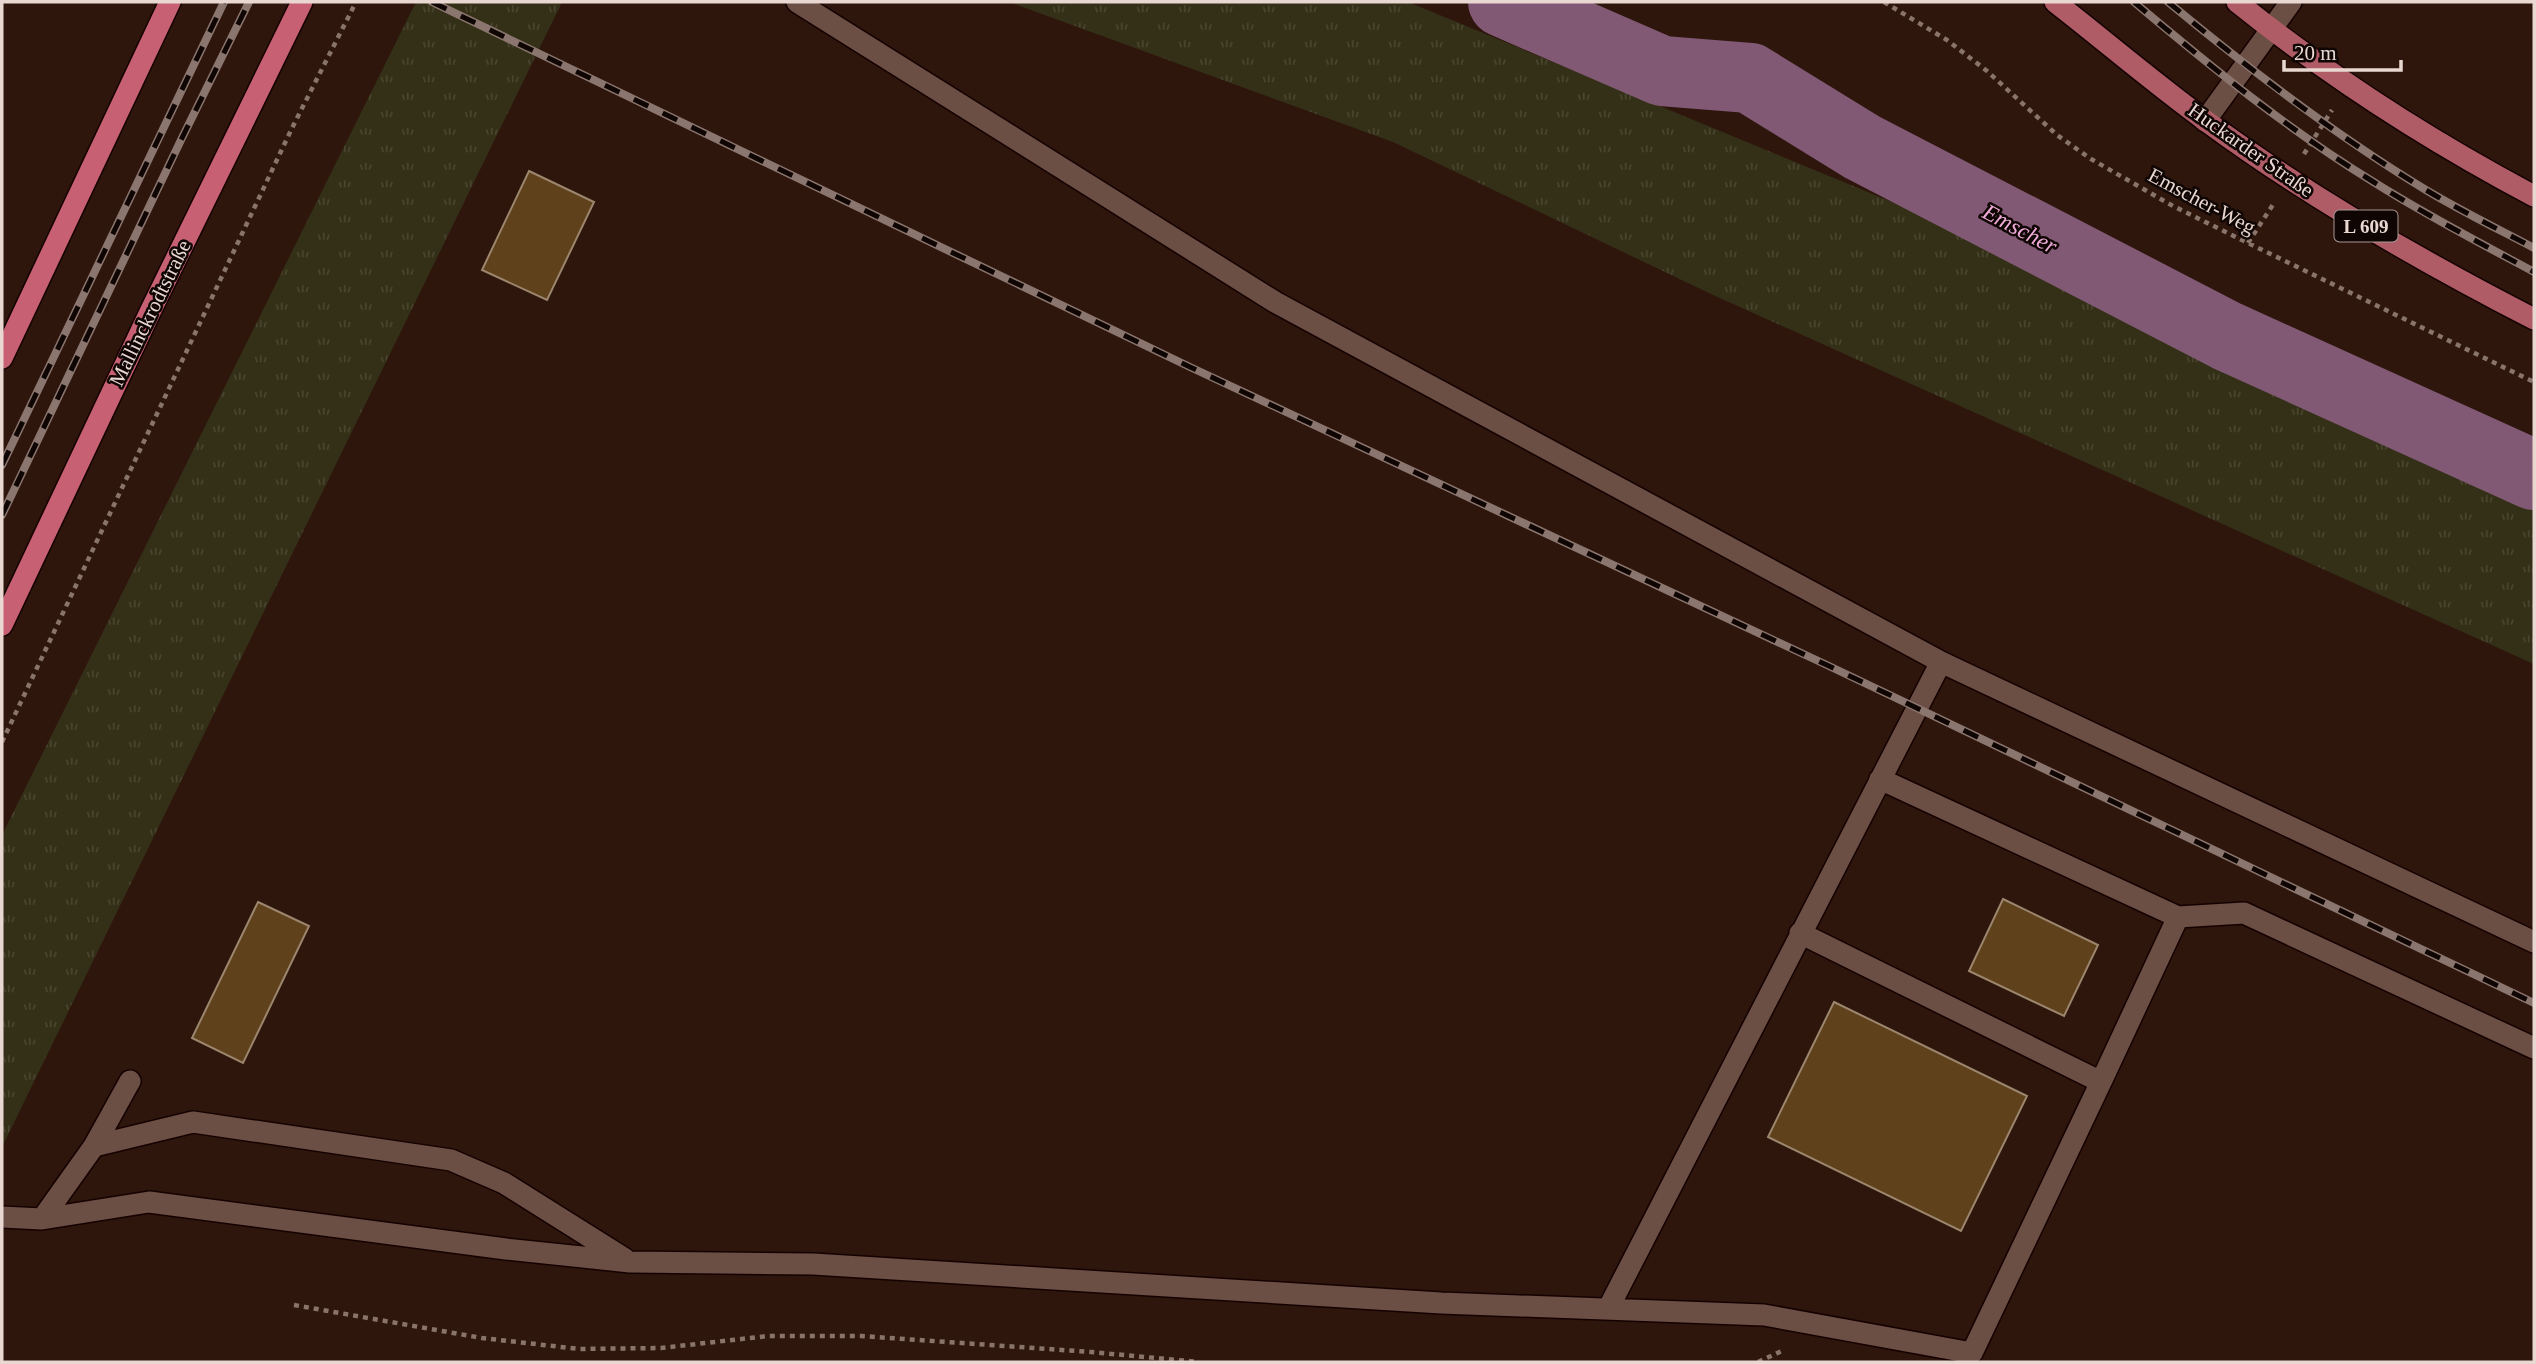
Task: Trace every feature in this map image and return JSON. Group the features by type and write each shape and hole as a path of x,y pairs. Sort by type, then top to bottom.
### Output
{"highway":[{"path":"2,358 170,2"},
{"name":"Mallinckrodtstraße","path":"2,625 150,312 302,2"}],"main road":[{"name":"Huckarder Straße","path":"2055,2 2205,121 2290,179 2440,271 2534,319"},
{"path":"2237,2 2272,30 2458,156 2534,197"}],"street":[{"path":"797,2 1275,302 1941,662 2534,942"},
{"path":"2205,121 2291,2"},
{"path":"1608,1309 1941,662"},
{"path":"1880,779 2178,917 2245,913 2534,1048"},
{"path":"2,1217 42,1219 149,1202 506,1249 630,1262 813,1264 1441,1303 1764,1315 1972,1353 2178,917"},
{"path":"1800,933 2101,1082"},
{"path":"42,1219 94,1146 130,1081"},
{"path":"94,1146 193,1122 452,1160 504,1182 630,1262"}],"path":[{"path":"2,742 292,128 356,2"},
{"name":"Emscher-Weg","path":"1884,2 1947,40 1987,71 2057,135 2091,159 2173,206 2534,383"},
{"path":"2301,164 2302,155 2334,111"},
{"path":"2248,243 2276,199"},
{"path":"294,1305 482,1338 579,1349 661,1348 768,1336 861,1336 1199,1362"}],"green space":[{"path":"416,2 562,2 2,1147 2,835"},
{"path":"1009,2 1408,2 1904,207 2534,506 2534,664 1711,294 1393,142"}],"building":[{"path":"529,171 594,202 547,300 482,270"},
{"path":"2003,899 2098,945 2064,1016 1969,971"},
{"path":"258,902 309,926 243,1063 192,1038"},
{"path":"1834,1002 2027,1096 1961,1231 1768,1137"}],"waterway":[{"name":"Emscher","path":"1503,2 1662,71 1750,78 1862,147 2227,336 2534,475"}],"railway":[{"path":"2,465 224,2"},
{"path":"2,515 249,2"},
{"path":"432,2 1190,367 1829,666 2534,1003"},
{"path":"2134,2 2250,96 2340,161 2452,228 2534,272"},
{"path":"2168,2 2262,77 2359,147 2439,198 2534,248"}]}
